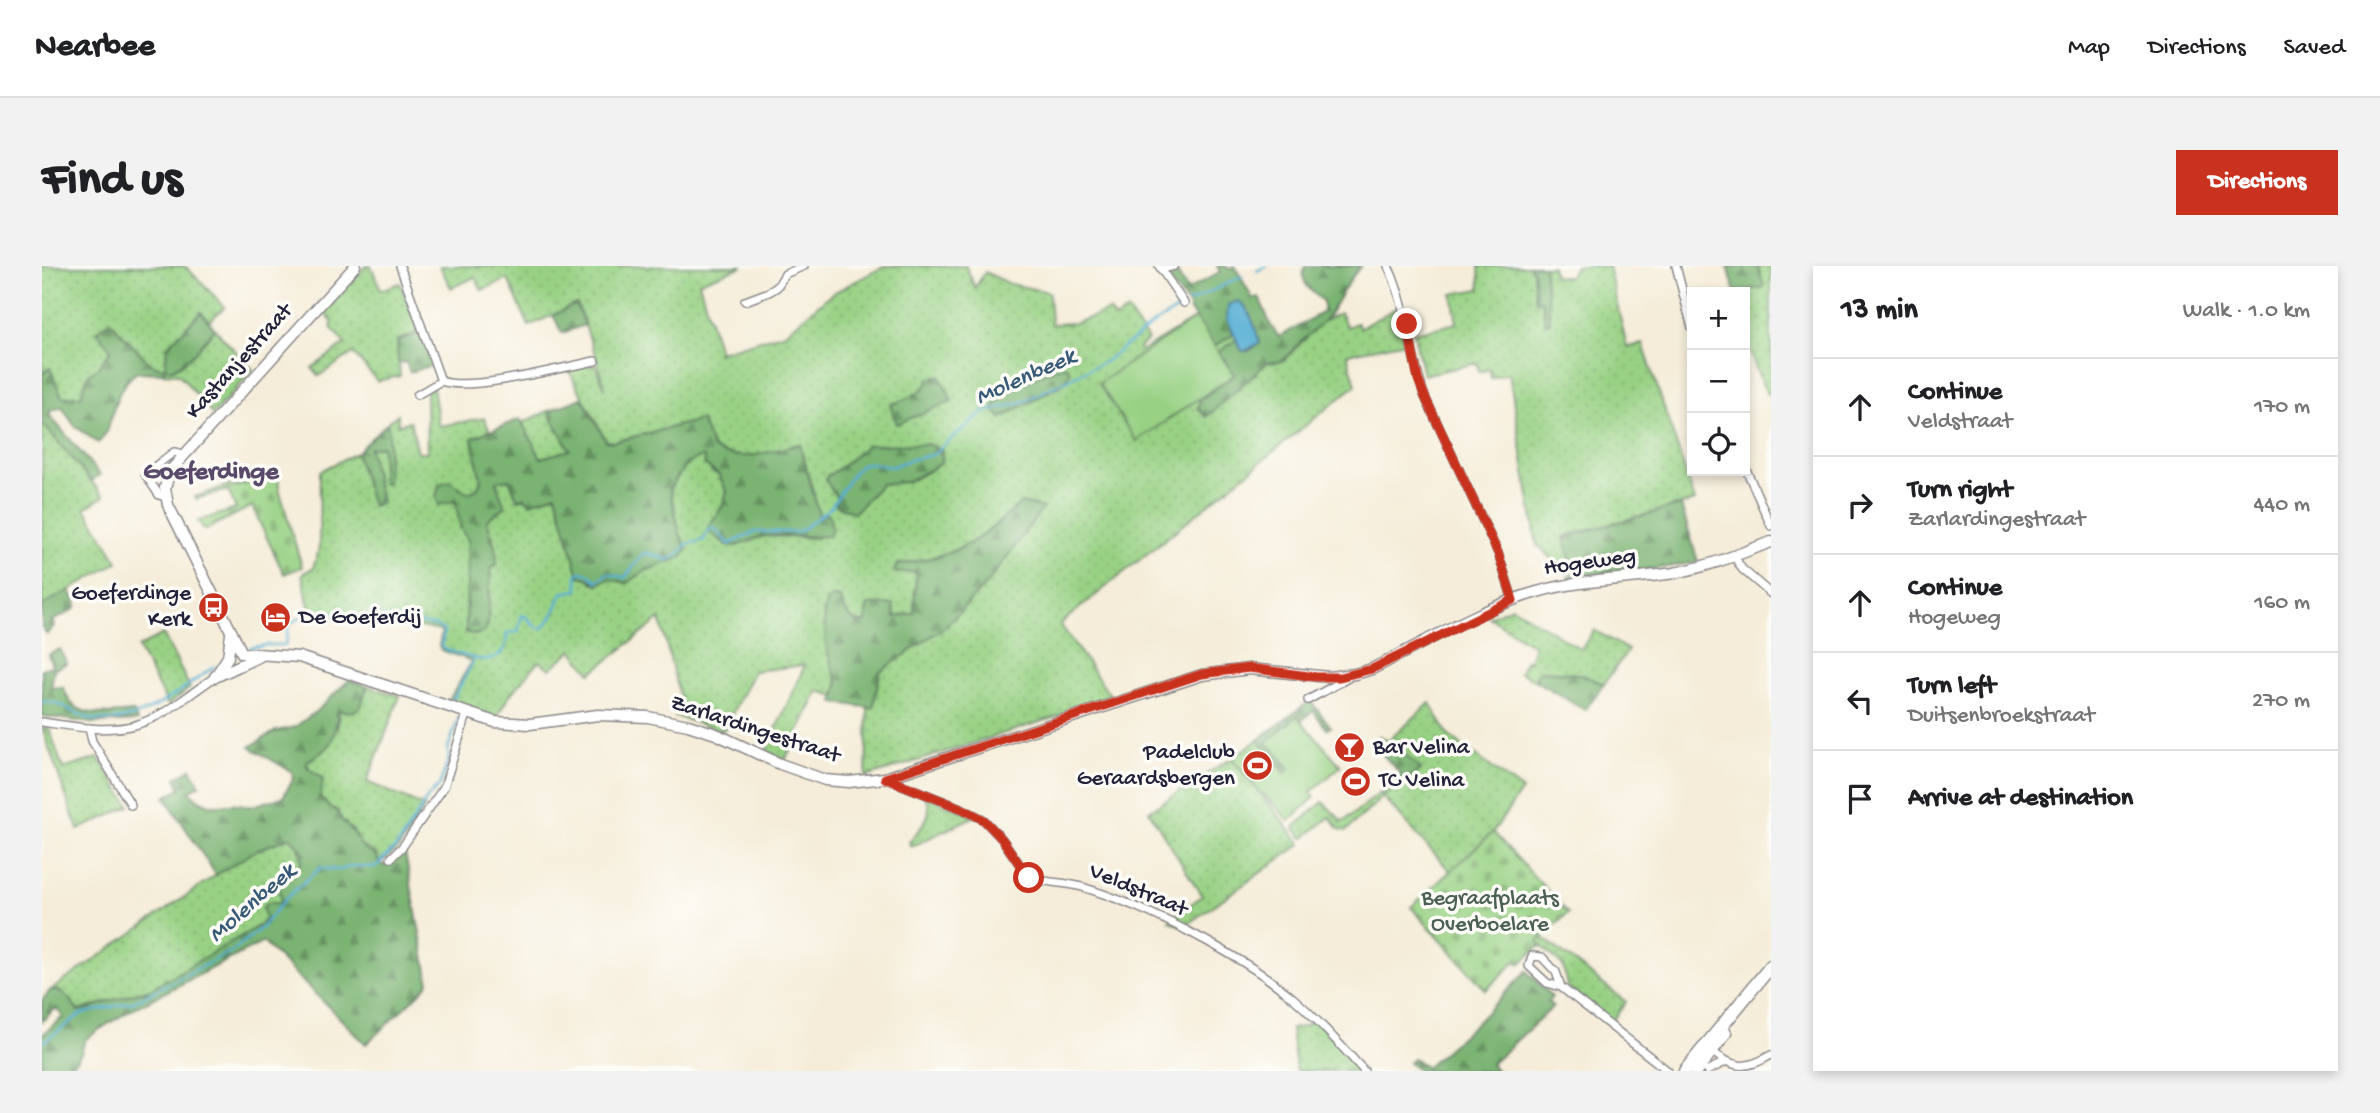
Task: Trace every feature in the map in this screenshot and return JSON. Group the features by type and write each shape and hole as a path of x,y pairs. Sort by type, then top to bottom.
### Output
{"main road":[{"path":"1696,1071 1734,1013 1771,966"},
{"path":"1685,1071 1709,1049"}],"street":[{"name":"Kastanjestraat","path":"236,657 222,608 170,510 165,496 166,482 170,471 183,454 355,266"},
{"path":"400,266 441,381"},
{"path":"746,301 769,292 785,274 804,266"},
{"path":"1174,266 1161,267 1163,275 1184,303"},
{"path":"1388,266 1404,307 1418,379 1498,553 1513,600"},
{"path":"1676,266 1687,309"},
{"path":"417,395 441,381 481,384 595,361"},
{"name":"Kastanjestraat","path":"165,496 159,495 145,474 174,453 183,454"},
{"path":"1749,476 1771,526"},
{"name":"Hogeweg","path":"1308,700 1355,674 1372,669 1513,600 1577,583 1701,567 1771,542"},
{"path":"1734,556 1742,569 1771,594"},
{"name":"Zarlardingestraat","path":"42,722 89,728 134,726 153,718 215,677 236,657 287,654 467,714 512,724 598,715 648,717 688,725 825,780 849,782 885,778 1202,674 1249,668 1316,677 1355,674"},
{"path":"391,858 403,846 444,787 467,714"},
{"path":"89,728 92,741 131,805"},
{"name":"Veldstraat","path":"885,778 984,820 1002,839 1029,878 1096,891 1167,922 1217,948 1277,985 1294,999 1364,1071"},
{"path":"1561,987 1556,972 1542,957 1532,956 1529,966 1547,983 1561,987 1668,1071"},
{"path":"1709,1049 1730,1065 1747,1066 1759,1063 1771,1055"},
{"path":"1707,1071 1725,1062"}],"green space":[{"path":"42,266 185,266 225,307 209,321 201,313 167,347 166,368 203,343 215,329 253,370 213,415 179,374 163,373 165,368 148,362 110,321 97,331 111,350 88,375 81,396 62,397 49,368 42,374"},
{"path":"366,266 371,266 381,290 400,283 419,332 397,341 400,376 377,381 353,353 319,376 312,368 345,344 331,327 333,323 323,311"},
{"path":"440,266 743,266 699,282 719,351 716,353 785,333 831,294 885,266 966,266 975,288 985,272 1010,284 1049,292 1051,324 1075,323 1109,311 1114,319 1128,311 1148,340 1139,348 1141,351 1196,318 1215,346 1234,334 1237,339 1219,352 1234,375 1200,400 1211,414 1268,361 1285,359 1322,321 1340,313 1347,327 1357,323 1360,328 1400,306 1406,342 1347,354 1356,385 1060,624 1113,699 866,777 868,708 873,708 880,672 946,626 989,581 1042,508 1021,503 991,529 964,546 935,557 896,565 916,572 915,613 895,617 867,605 866,622 857,623 847,614 826,630 826,647 838,684 835,696 818,691 785,760 766,751 805,665 754,671 723,731 675,716 680,698 660,619 591,673 572,650 550,669 539,661 509,696 496,718 448,702 472,661 441,650 439,646 442,631 399,623 311,616 302,574 313,568 319,548 320,471 356,453 372,505 381,503 369,448 382,446 382,483 386,484 389,432 387,423 398,414 398,425 410,421 418,452 427,452 426,391 433,387 439,426 484,418 490,431 472,438 481,481 476,490 467,493 459,486 457,500 458,513 468,540 466,631 482,633 488,623 491,569 496,551 487,520 496,482 509,479 518,500 556,494 579,576 589,578 593,583 609,579 627,583 647,570 682,557 687,550 679,531 670,489 684,468 699,457 705,456 712,472 719,475 727,492 722,507 736,546 764,536 817,538 829,514 819,515 800,444 757,455 735,456 713,449 701,420 613,442 606,441 568,369 595,364 605,389 577,304 529,326 508,279 482,290 475,277 451,288","holes":["1048,370 1064,383 1001,418 1011,391","868,445 900,445 943,457 941,463 920,476 898,483 881,484 854,513 832,491 827,476 849,463"]},
{"path":"1217,266 1226,266 1228,269 1235,267 1253,299 1259,297 1271,326 1279,337 1323,312 1323,301 1311,290 1303,277 1305,266 1361,266 1319,326 1284,360 1268,362 1206,417 1198,408 1200,400 1234,375 1219,352 1237,339 1242,351 1249,351 1260,343 1247,309 1227,319 1234,334 1215,346 1189,309 1189,305 1167,278 1176,272 1188,290 1220,272"},
{"path":"1479,266 1529,266 1533,270 1536,300 1542,299 1545,322 1544,266 1552,266 1554,276 1569,277 1575,266 1608,266 1627,347 1643,344 1695,501 1564,537 1575,577 1572,578 1537,545 1509,373 1491,378 1490,369 1479,372 1477,363 1423,375 1414,333 1457,323 1452,294 1480,289"},
{"path":"1529,266 1544,266 1550,322 1545,323 1542,300 1536,301 1533,271"},
{"path":"1728,266 1758,266 1764,287 1750,289 1750,287 1734,287"},
{"path":"1758,266 1771,266 1771,392 1767,394 1750,347 1750,290 1763,287"},
{"path":"576,304 585,325 562,333 553,315"},
{"path":"201,312 215,329 178,367 171,370 166,368 163,373 137,372 121,390 108,428 98,443 74,425 62,407 50,411 50,416 100,475 91,481 42,423 42,374 50,368 62,397 81,396 88,375 111,350 97,331 110,321 148,362 165,368 167,347"},
{"path":"1196,318 1234,375 1136,441 1099,383"},
{"path":"421,332 433,365 410,372 406,362 398,363 397,341"},
{"path":"1064,366 1068,367 1070,373 1064,383 1001,418 993,409 997,402 1014,389 1035,377"},
{"path":"940,375 952,401 897,424 890,405 919,392 929,379"},
{"path":"582,398 606,441 613,442 701,420 713,449 735,456 756,455 800,444 819,515 829,514 832,528 829,536 773,535 737,545 727,545 709,532 708,527 722,507 727,492 719,475 705,465 704,457 698,458 684,468 670,489 679,531 687,550 682,557 647,570 627,583 609,579 598,584 579,576 556,494 530,503 524,497 518,500 509,479 496,482 505,507 487,520 497,564 491,569 488,623 481,633 474,635 466,632 468,540 461,529 455,501 439,505 436,497 439,484 450,481 467,493 476,490 481,481 472,438 520,419 541,458 570,450 548,411"},
{"path":"548,411 570,450 541,458 522,423"},
{"path":"42,423 104,496 85,508 118,562 42,606"},
{"path":"387,423 387,484 382,484 382,446 369,448 381,503 372,506 356,453"},
{"path":"927,444 942,450 941,463 907,482 881,484 854,513 836,505 836,495 826,481 827,476 868,445"},
{"path":"278,474 279,489 302,567 284,574 252,506 205,530 198,521 236,509 228,490 196,499 195,497 229,485 231,488"},
{"path":"1021,503 1043,508 989,581 946,626 880,672 873,708 834,703 838,684 826,647 824,610 827,600 832,597 840,598 849,616 860,622 866,622 867,605 893,604 895,617 914,613 916,572 895,573 896,565 935,557 964,546 991,529"},
{"path":"1681,505 1698,562 1575,577 1564,537"},
{"path":"69,590 75,599 76,608 53,621 54,626 47,634 42,627 42,606"},
{"path":"1512,607 1581,649 1594,630 1628,650 1604,684 1580,675 1549,671 1539,671 1534,680 1520,672 1526,660 1529,661 1534,646 1489,617"},
{"path":"163,634 190,688 168,705 138,648"},
{"path":"60,649 67,663 54,669 51,688 63,687 71,703 84,711 101,714 134,712 137,721 91,723 42,716 42,669 52,666 48,655"},
{"path":"1539,671 1580,674 1604,684 1585,710 1534,680"},
{"path":"349,680 367,686 361,706 353,712 338,711 332,741 323,751 307,761 307,767 323,779 320,797 329,807 338,811 342,821 356,835 361,846 377,855 378,861 384,866 399,854 405,853 429,982 424,989 366,1044 263,942 134,1008 97,1031 85,1040 81,1053 68,1071 42,1071 42,1035 63,1017 56,1008 42,1021 42,1000 51,990 64,994 78,1011 150,989 257,927 266,920 263,908 267,903 280,903 278,886 302,861 299,847 290,837 257,850 216,875 165,797 181,789 176,778 191,769 200,785 189,791 205,803 241,804 249,807 283,797 293,779 292,772 250,747 276,731 295,727 318,710"},
{"path":"367,686 400,696 367,782 425,807 399,848 383,861 378,861 377,855 360,846 356,835 342,821 338,811 329,807 319,797 319,775 311,772 306,761 316,756 338,726 338,711 361,706"},
{"path":"1310,701 1331,727 1327,729 1313,711 1301,721 1298,717 1268,743 1290,768 1285,773 1258,740"},
{"path":"1430,703 1448,735 1522,790 1493,832 1451,872 1383,797 1420,770 1389,740"},
{"path":"1297,716 1341,766 1311,792 1315,797 1289,821 1263,793 1261,794 1232,758 1258,740 1285,773 1290,768 1267,742"},
{"path":"42,728 49,728 63,769 98,758 130,806 78,830"},
{"path":"1379,736 1389,740 1421,769 1383,797 1380,793 1401,774 1372,743"},
{"path":"1232,758 1301,844 1183,927 1169,920 1202,896 1149,811"},
{"path":"1380,793 1383,797 1346,831 1339,829 1330,817 1303,838 1294,827 1323,802 1343,822"},
{"path":"925,796 975,816 911,847 909,842 928,815"},
{"name":"Begraafplaats Overboelare","path":"1493,832 1568,913 1538,941 1541,945 1520,964 1516,961 1486,990 1411,907"},
{"path":"290,837 299,847 302,861 278,886 280,903 267,903 263,908 266,919 257,927 150,989 77,1012 58,990 51,990 216,875 257,850"},
{"path":"1542,937 1626,1002 1612,1021 1567,987 1563,966 1537,942"},
{"path":"1527,971 1552,997 1548,1002 1553,1007 1491,1064 1497,1071 1419,1071 1409,1063 1414,1058 1426,1068 1474,1025"},
{"path":"1312,1016 1362,1071 1296,1071 1291,1029 1306,1026"}],"water":[{"path":"1238,301 1249,313 1260,343 1245,351 1242,351 1227,319 1228,305"}],"waterway":[{"name":"Molenbeek","path":"1257,271 1266,266"},
{"name":"Molenbeek","path":"1188,303 1242,276"},
{"name":"Molenbeek","path":"250,648 285,645 289,624 309,613 400,619 436,626 444,631 441,646 445,649 476,659 492,659 504,649 507,633 518,632 522,615 537,627 543,628 552,617 562,593 578,590 577,574 589,574 597,581 608,573 625,578 643,554 648,553 668,560 687,544 704,540 713,527 729,544 755,532 799,532 831,507 862,464 891,467 932,455 982,413 1020,403 1106,361 1153,324 1182,307"},
{"name":"Molenbeek","path":"452,701 474,660"},
{"name":"Molenbeek","path":"42,702 61,705 92,719 127,718 158,705 214,667"},
{"name":"Molenbeek","path":"42,1043 81,1014 133,1002 234,950 262,927 286,898 320,868 341,870 352,866 375,867 398,845 428,797 439,786 449,760 448,748 459,718"}],"place":[{"name":"Goeferdinge Kerk","path":"214,607"},
{"name":"De Goeferdij","path":"276,618"},
{"name":"Bar Velina","path":"1350,748"},
{"name":"Padelclub Geraardsbergen","path":"1258,766"},
{"name":"TC Velina","path":"1356,781"}],"district":[{"name":"Goeferdinge","path":"211,473"}],"route":[{"path":"1029,878 1002,839 984,820 885,778 1202,674 1249,668 1316,677 1355,674 1372,669 1513,600 1498,553 1418,379 1407,324"}]}
